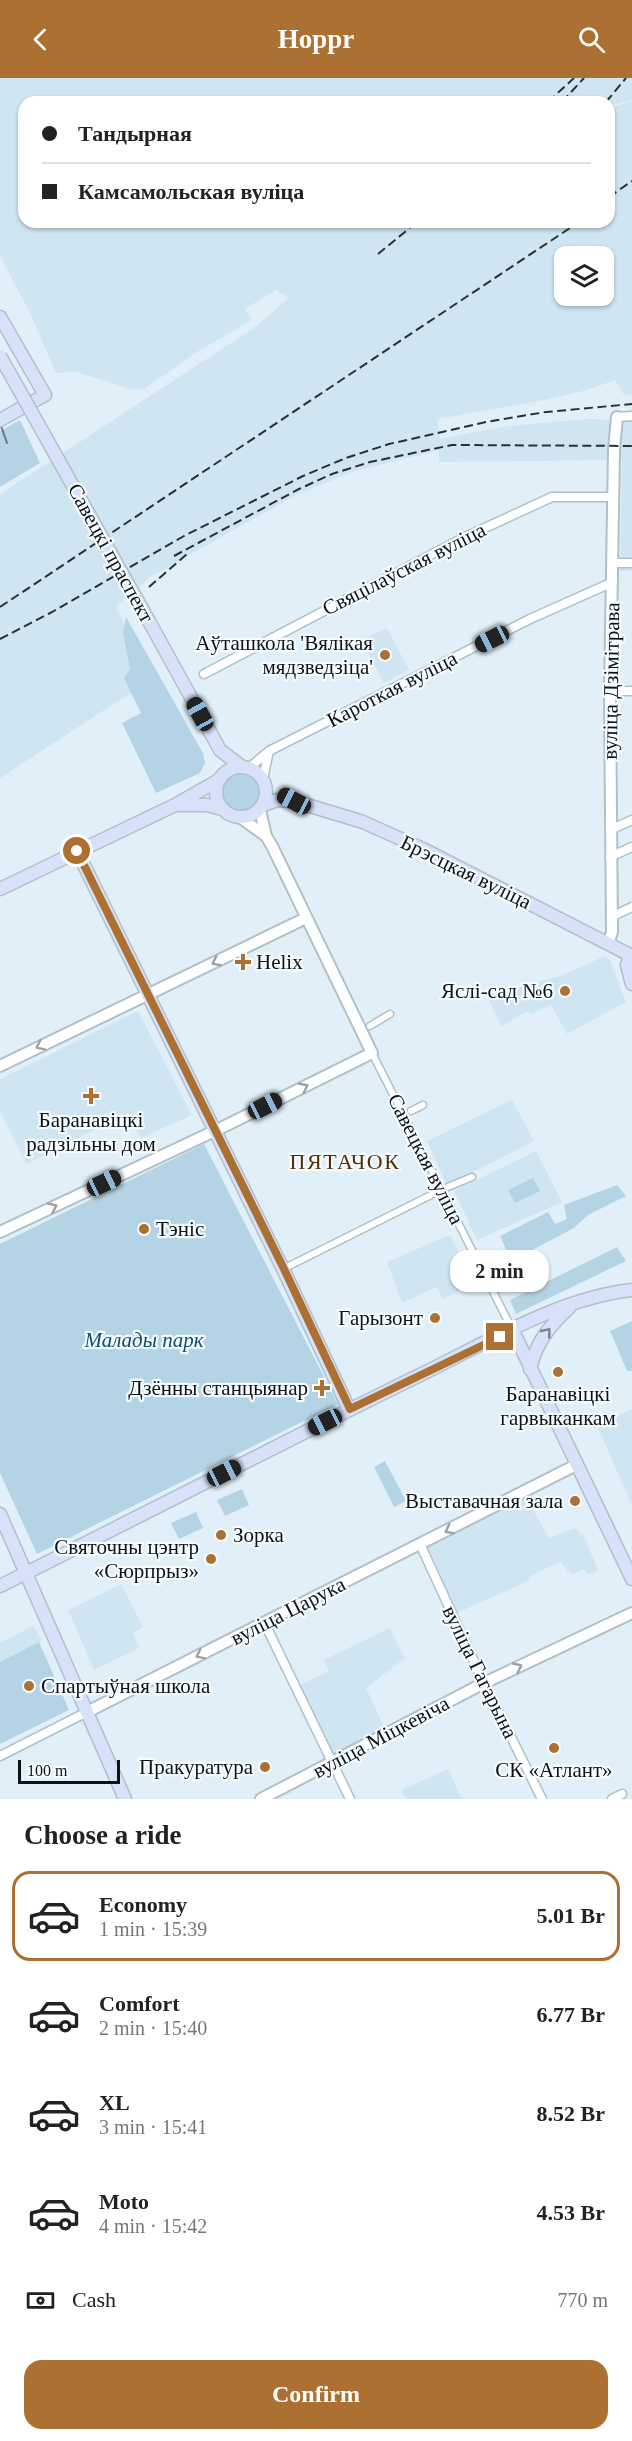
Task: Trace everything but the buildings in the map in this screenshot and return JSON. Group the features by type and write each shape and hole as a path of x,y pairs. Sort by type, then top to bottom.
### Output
{"main road":[{"path":"0,317 45,395 0,420"},
{"name":"Савецкі праспект","path":"0,356 220,750 245,768"},
{"name":"Савецкі праспект","path":"220,750 220,779"},
{"path":"0,889 175,805 220,779 230,770 245,768 265,782 262,807 251,816 241,818 207,805 175,805"},
{"path":"220,779 216,795 222,809"},
{"name":"Брэсцкая вуліца","path":"265,782 294,801"},
{"name":"Брэсцкая вуліца","path":"262,807 277,800 294,801 363,822 423,849 631,955"},
{"path":"77,851 350,1409"},
{"path":"631,955 627,965 632,984"},
{"path":"0,1586 350,1409 513,1331 575,1303 597,1296 632,1290"},
{"path":"530,1369 534,1353 543,1335 575,1303"},
{"name":"Савецкая вуліца","path":"513,1331 632,1579"},
{"path":"0,1514 27,1573 45,1629 87,1712 125,1799"}],"street":[{"path":"617,417 632,416"},
{"name":"вуліца Дзімітрава","path":"608,944 612,932 610,691 614,450 617,417"},
{"name":"Свяцілаўская вуліца","path":"204,674 463,538 552,497 614,497"},
{"path":"613,563 632,563"},
{"name":"Кароткая вуліца","path":"245,768 270,751 530,619 613,582"},
{"path":"610,691 632,691"},
{"path":"265,782 270,751"},
{"name":"Савецкая вуліца","path":"262,807 266,836 372,1053 513,1331"},
{"name":"Савецкая вуліца","path":"241,818 266,836"},
{"path":"610,830 632,820"},
{"path":"610,857 632,847"},
{"path":"611,917 632,907"},
{"path":"0,1066 306,918"},
{"path":"370,1026 390,1014"},
{"path":"0,1232 215,1131 372,1053"},
{"path":"411,1111 423,1105"},
{"path":"448,1187 472,1177"},
{"path":"290,1266 437,1192"},
{"name":"вуліца Царука","path":"0,1756 576,1466"},
{"name":"вуліца Гагарына","path":"420,1544 484,1683 542,1799"},
{"name":"вуліца Міцкевіча","path":"261,1799 484,1683 632,1613"},
{"path":"265,1624 350,1799"},
{"path":"612,1799 622,1794"}],"shaded area":[{"path":"0,78 632,78 632,100 615,104 615,96 18,96 18,228 615,228 615,106 632,101 632,394 624,395 615,380 587,390 549,399 438,419 440,439 507,426 587,419 632,420 632,571 620,571 622,460 439,462 439,450 352,472 296,495 152,576 116,607 154,683 132,692 0,778 0,494 254,328 289,298 276,290 245,309 252,320 200,350 144,389 133,390 77,372 56,373 31,315 0,256"},
{"name":"Аўташкола 'Вялікая мядзведзіца'","path":"387,628 409,670 384,683 361,640"},
{"name":"Яслі-сад №6","path":"605,956 610,960 626,1002 567,1034 551,1005 530,1014 528,1011 501,1026 489,1000 521,986 560,976"},
{"name":"Баранавіцкі радзільны дом","path":"138,1011 192,1115 141,1138 128,1113 26,1164 0,1112 0,1079"},
{"path":"512,1100 534,1141 447,1185 427,1141"},
{"path":"536,1151 562,1202 477,1240 454,1191"},
{"path":"450,1235 475,1283 443,1299 436,1287 402,1303 387,1262"},
{"path":"632,1409 632,1505 597,1426"},
{"path":"526,1497 549,1538 576,1528 580,1536 583,1534 598,1570 587,1575 584,1569 572,1575 560,1562 534,1574 526,1582 457,1613 426,1547"},
{"path":"121,1584 143,1627 133,1633 139,1648 94,1670 68,1610"},
{"path":"33,1626 42,1641 0,1662 0,1643"},
{"path":"390,1628 405,1658 366,1688 385,1729 334,1756 300,1685 329,1671 324,1660"},
{"path":"448,1769 462,1799 406,1799 402,1790"}],"green space":[{"path":"20,420 40,463 0,487 0,431"},
{"path":"126,617 203,753 205,763 200,773 156,793 122,723 141,713 124,678 130,669 123,633"},
{"path":"241,772 255,778 261,792 255,806 241,812 227,806 221,792 227,778"},
{"name":"Малады парк","path":"204,1144 338,1404 37,1554 0,1473 0,1244"},
{"path":"533,1178 540,1191 515,1203 508,1190"},
{"path":"617,1185 626,1196 588,1215 574,1228 511,1261 500,1236 548,1212 555,1224 567,1219 564,1205"},
{"path":"617,1247 626,1261 516,1314 510,1300"},
{"path":"632,1321 632,1371 627,1371 610,1331"},
{"path":"385,1461 406,1501 394,1507 374,1467"},
{"path":"242,1489 249,1505 225,1516 217,1500"},
{"path":"196,1512 203,1528 179,1539 171,1523"},
{"name":"Спартыўная школа","path":"39,1642 69,1710 0,1744 0,1662"}],"waterway":[{"path":"1,426 7,443"}],"railway":[{"path":"554,96 574,78"},
{"path":"568,96 584,78"},
{"path":"611,96 626,78"},
{"path":"615,193 632,181"},
{"path":"378,254 410,228"},
{"path":"0,607 570,228"},
{"path":"0,639 52,612 184,536 303,476 346,458 389,444 486,422 546,412 632,404"},
{"path":"174,556 299,489 332,474 370,462 452,445 632,446"},
{"path":"149,587 187,554"}],"place":[{"name":"Аўташкола 'Вялікая мядзведзіца'","path":"385,655"},
{"name":"Helix","path":"243,962"},
{"name":"Яслі-сад №6","path":"565,991"},
{"name":"Баранавіцкі радзільны дом","path":"91,1096"},
{"name":"Тэніс","path":"144,1229"},
{"name":"Гарызонт","path":"435,1318"},
{"name":"Баранавіцкі гарвыканкам","path":"558,1372"},
{"name":"Дзённы станцыянар","path":"322,1388"},
{"name":"Выставачная зала","path":"575,1501"},
{"name":"Зорка","path":"221,1535"},
{"name":"Святочны цэнтр «Сюрпрыз»","path":"211,1559"},
{"name":"Спартыўная школа","path":"29,1686"},
{"name":"СК «Атлант»","path":"554,1748"},
{"name":"Пракуратура","path":"265,1767"}],"district":[{"name":"ПЯТАЧОК","path":"345,1161"}],"route":[{"path":"77,851 284,1269 350,1409 500,1337"}]}
